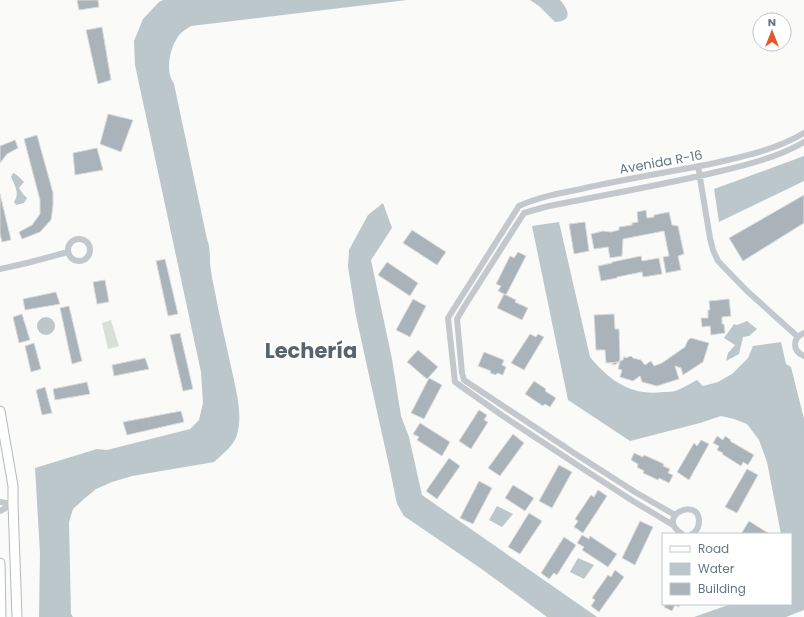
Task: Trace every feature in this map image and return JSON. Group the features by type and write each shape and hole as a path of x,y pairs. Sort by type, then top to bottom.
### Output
{"street":[{"name":"Avenida R-16","path":"519,206 535,200 613,182 751,155 782,144 804,133"},
{"name":"Avenida R-16","path":"524,213 545,207 700,176 757,162 792,149 804,142"},
{"path":"698,166 710,238 718,261 747,291 798,337"},
{"path":"675,515 635,492 549,437 464,380 457,319 524,213 519,206 448,318 455,382 492,409 545,444 623,495 673,525 680,533"},
{"path":"0,269 68,252"},
{"path":"804,333 798,337 795,342 795,348 798,353 804,356"},
{"path":"0,411 13,486 17,617"},
{"path":"545,444 549,437"},
{"path":"0,502 13,504"},
{"path":"0,511 13,504"},
{"path":"673,525 675,515 680,511 684,509 692,510 699,518 697,530 693,533"},
{"path":"0,563 1,617"}],"shaded area":[{"path":"111,320 119,346 108,349 102,323"}],"water":[{"path":"163,0 407,0 191,26 177,37 170,55 169,67 209,245 213,281 238,401 239,424 237,436 225,452 214,462 132,476 112,482 96,489 73,509 69,522 71,614 73,617 39,617 40,553 35,468 97,449 107,450 190,429 199,420 203,403 201,372 135,65 134,41 143,19 159,2"},
{"path":"530,0 560,0 566,8 568,14 567,17 565,20 555,22 539,6"},
{"path":"804,156 804,181 719,222 714,189"},
{"path":"13,173 24,182 19,188 27,198 24,203 16,205 14,202 17,193 11,177"},
{"path":"383,203 392,228 371,260 392,359 401,416 409,437 422,495 597,617 547,617 483,570 404,516 397,504 356,316 348,267 349,250 368,215"},
{"path":"559,222 590,357 613,380 622,385 641,392 651,393 676,391 697,380 703,386 718,382 732,374 748,358 753,346 781,342 786,364 791,367 804,419 804,610 786,617 694,617 728,605 792,605 792,533 781,533 767,462 759,440 747,424 721,416 630,441 568,400 532,226"},
{"path":"42,317 50,317 55,322 53,333 50,335 42,335 37,330 37,322"},
{"path":"747,321 757,329 749,336 743,337 739,354 726,361 728,353 735,345 724,338 734,324 737,325"},
{"path":"497,506 513,514 502,527 489,520"},
{"path":"578,558 594,565 584,579 570,572"}],"building":[{"path":"77,0 98,0 99,7 79,10"},
{"path":"102,27 111,80 98,84 86,30"},
{"path":"108,114 133,120 121,152 100,144"},
{"path":"37,135 53,193 51,220 40,232 22,239 19,232 32,225 40,214 40,200 24,139"},
{"path":"15,140 18,148 7,154 0,163 0,146"},
{"path":"97,148 103,170 75,175 73,153"},
{"path":"0,194 11,240 2,242 0,234"},
{"path":"804,195 804,223 743,261 729,238"},
{"path":"646,210 647,218 669,212 672,225 678,226 684,254 678,256 681,270 666,273 663,257 669,256 664,231 623,239 622,256 610,258 608,247 594,249 591,234 603,231 611,232 619,230 619,227 632,225 632,223 638,222 637,212"},
{"path":"585,222 589,251 574,254 569,224"},
{"path":"412,230 446,252 437,265 403,243"},
{"path":"518,252 526,256 506,295 498,291 501,286 496,284 510,256 514,258"},
{"path":"641,256 642,261 659,258 662,274 643,277 642,272 601,281 598,266"},
{"path":"165,259 178,314 168,316 156,261"},
{"path":"387,262 418,283 410,296 378,275"},
{"path":"105,280 109,302 97,304 93,282"},
{"path":"56,292 60,304 25,310 23,299"},
{"path":"504,294 516,300 515,302 528,308 522,320 497,308"},
{"path":"413,299 426,306 410,337 396,330"},
{"path":"729,299 731,316 722,317 722,324 724,324 725,333 711,335 710,326 702,327 701,318 708,318 708,310 710,310 709,301"},
{"path":"69,306 82,361 72,364 60,308"},
{"path":"22,314 30,340 19,343 13,317"},
{"path":"614,314 615,329 619,329 620,362 606,363 605,350 596,350 594,315"},
{"path":"180,333 193,389 183,391 170,335"},
{"path":"530,334 536,337 538,334 544,337 524,370 511,363"},
{"path":"691,338 709,343 703,362 683,375 681,368 675,366 679,379 657,386 642,382 640,376 633,381 620,377 622,370 618,369 620,361 623,360 624,356 625,358 631,356 641,360 645,365 651,361 654,366 662,363 685,347 688,340"},
{"path":"34,343 41,369 31,372 25,346"},
{"path":"418,350 438,367 427,379 407,362"},
{"path":"484,352 504,360 502,365 506,367 503,375 490,373 491,371 478,366"},
{"path":"145,358 149,369 114,376 112,365"},
{"path":"620,361 615,365 611,364"},
{"path":"429,378 442,385 424,419 411,413"},
{"path":"534,381 556,398 550,407 545,404 543,406 525,394"},
{"path":"87,382 90,394 55,400 53,389"},
{"path":"45,387 52,413 42,415 36,390"},
{"path":"479,410 487,415 484,420 488,422 471,449 459,441"},
{"path":"181,411 184,422 127,435 123,422"},
{"path":"420,423 450,442 442,456 417,440 419,437 413,434"},
{"path":"513,434 524,443 500,476 488,468"},
{"path":"717,436 723,440 725,436 731,440 730,441 754,455 748,465 743,462 741,466 717,450 719,446 713,443"},
{"path":"701,440 709,444 689,480 677,472 694,443 697,446"},
{"path":"634,453 643,457 644,455 664,464 663,466 670,469 668,473 673,475 669,483 643,473 644,471 637,467 638,464 631,460"},
{"path":"449,458 460,466 437,499 426,491"},
{"path":"559,465 572,472 552,508 539,501"},
{"path":"747,469 758,475 737,513 725,507"},
{"path":"479,481 492,488 473,524 460,518"},
{"path":"513,485 534,498 525,511 505,498"},
{"path":"598,490 607,496 583,533 574,527 578,521 575,519 591,495 594,497"},
{"path":"529,513 542,521 520,554 508,547"},
{"path":"640,521 653,527 635,565 622,558"},
{"path":"749,521 768,533 742,533"},
{"path":"582,535 589,539 590,536 617,554 608,567 582,550 584,547 577,543"},
{"path":"564,537 576,545 557,575 554,573 549,579 541,573"},
{"path":"615,570 624,577 599,612 591,606 595,600 592,598 608,575 611,577"},
{"path":"665,605 675,605 672,611 664,607"}],"district":[{"name":"Lechería","path":"311,350"}]}
